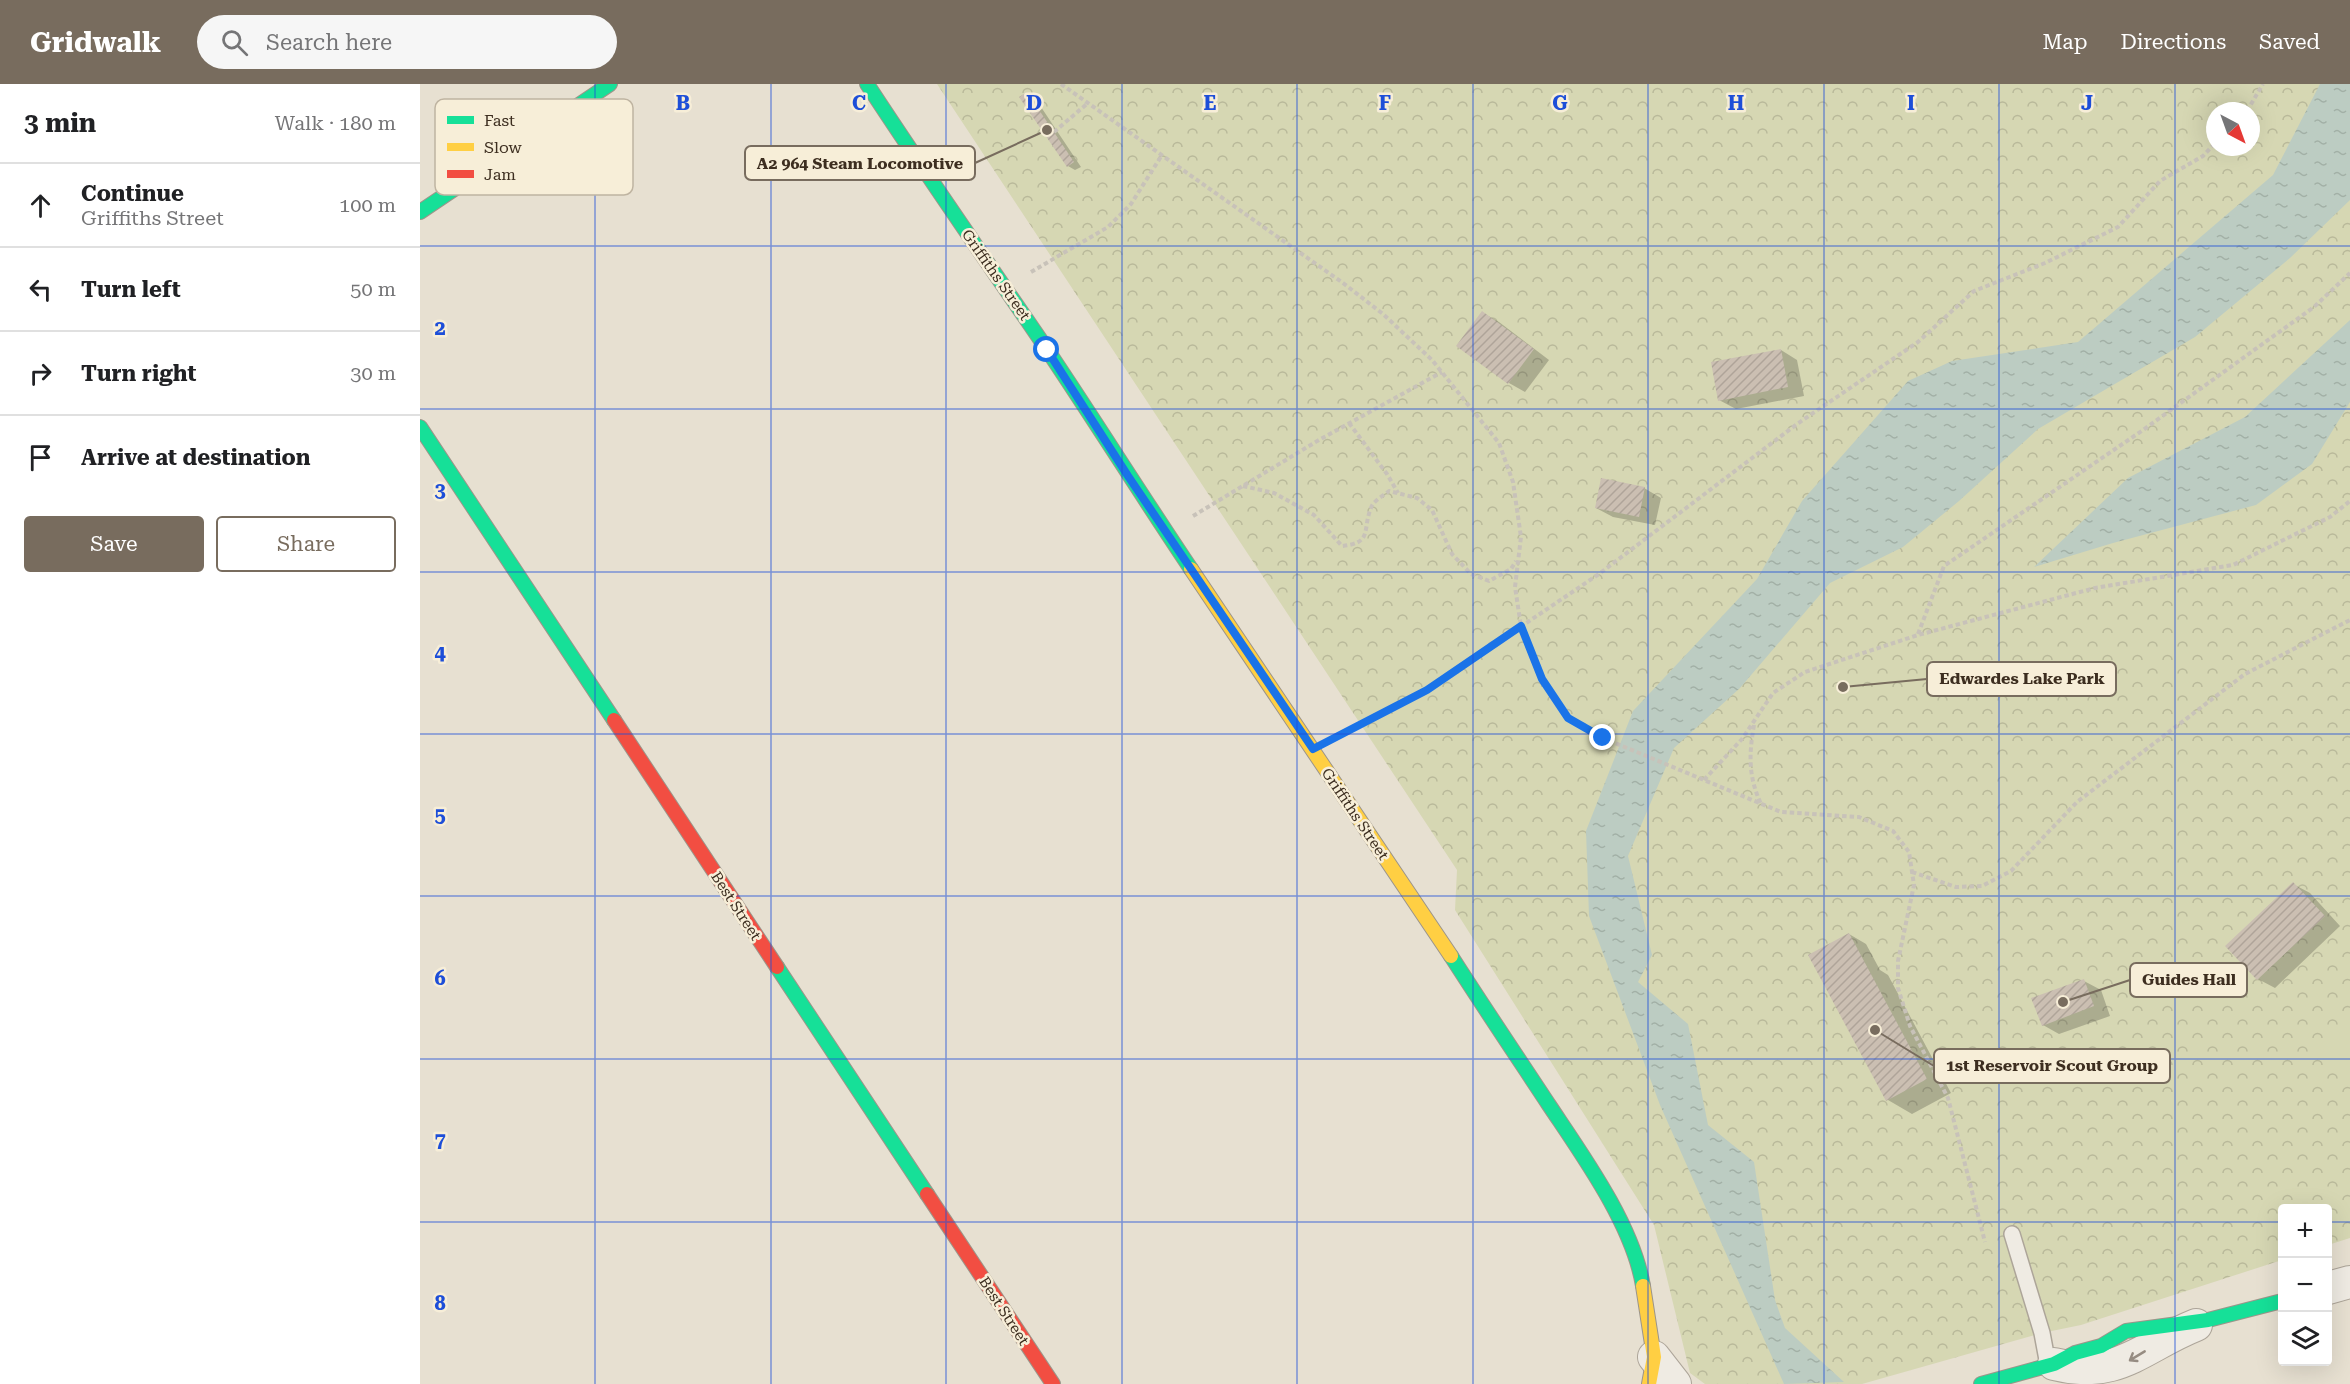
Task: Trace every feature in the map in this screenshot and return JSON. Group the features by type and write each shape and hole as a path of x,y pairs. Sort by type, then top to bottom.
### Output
{"street":[{"name":"Griffiths Street","path":"867,84 1059,367 1128,476 1313,749 1598,1178 1628,1239 1641,1274 1652,1370 1676,1384"},
{"path":"590,99 609,86"},
{"path":"420,212 446,195"},
{"name":"Best Street","path":"420,427 1053,1384"},
{"path":"2332,1287 2350,1282"},
{"path":"1981,1384 2051,1364 2073,1369 2113,1366 2130,1360 2169,1336 2208,1320 2278,1302"}],"lane":[{"path":"2012,1234 2051,1364"}],"path":[{"path":"1061,84 1383,314 1442,372 1499,443 1513,482 1521,537 1515,587 1521,626 1542,679 1568,718 1603,738 1684,774 1781,812 1859,817 1893,831 1909,852 1914,885 1898,961 1898,988 1910,1026 1948,1098 1984,1242"},
{"path":"2252,102 2263,84"},
{"path":"1053,132 1088,103"},
{"path":"1313,749 1427,690 1599,574 1797,424 1918,342 1974,291 2045,263 2118,227 2160,181 2206,153"},
{"path":"1004,287 1108,226 1131,204 1162,155"},
{"path":"1918,635 1944,566 2143,430 2304,314 2350,273"},
{"path":"1215,504 1349,423 1442,372"},
{"path":"1349,423 1399,494"},
{"path":"1244,486 1274,493 1314,515 1342,546 1356,545 1364,538 1371,506 1389,491 1417,498 1432,510 1452,554 1471,574 1489,581 1511,569 1517,558"},
{"path":"1704,780 1742,739 1773,693 1805,672 1918,635 2095,588 2233,565 2330,517 2350,501"},
{"path":"1912,872 1956,887 1982,886 2011,871 2077,802 2245,674 2350,620"},
{"path":"1754,721 1749,750 1753,786 1761,804"}],"green space":[{"path":"937,84 2350,84 2350,1238 2332,1244 2332,1204 2278,1204 2278,1261 2081,1325 2042,1333 1862,1384 1705,1384 1690,1373 1654,1225 1455,910 1457,870"},
{"path":"2350,1016 2350,1082 2317,1047"}],"water":[{"path":"2320,84 2350,84 2350,200 2290,258 2195,337 2038,429 1959,501 1903,547 1830,583 1740,688 1674,748 1628,856 1652,955 1638,982 1688,1024 1708,1125 1754,1162 1775,1300 1785,1328 1844,1382 1784,1384 1660,1105 1589,916 1586,831 1633,711 1757,579 1802,501 1908,381 1952,361 2078,342 2273,175"},
{"path":"2350,320 2350,402 2312,464 2256,505 2113,543 2034,567 2128,478 2245,417"}],"building":[{"path":"1027,92 1074,162 1067,167 1019,97"},
{"path":"1482,311 1534,349 1508,384 1456,346"},
{"path":"1781,349 1788,387 1718,401 1711,362"},
{"path":"1601,478 1645,487 1639,517 1595,508"},
{"path":"2293,882 2325,916 2257,980 2225,946"},
{"path":"1849,933 1927,1079 1886,1101 1808,955"},
{"path":"2084,979 2094,1006 2042,1026 2031,998"}],"traffic: fast":[{"path":"588,99 610,84"},
{"path":"867,84 1046,348 1191,569"},
{"path":"420,212 445,195"},
{"path":"420,427 614,720"},
{"path":"1451,956 1605,1192 1629,1239 1643,1286"},
{"path":"777,967 927,1194"},
{"path":"1981,1384 2054,1364 2075,1353 2101,1346 2126,1331 2208,1320 2278,1302"}],"traffic: slow":[{"path":"1191,569 1451,956"},
{"path":"1643,1286 1654,1357 1649,1384"}],"traffic: jam":[{"path":"614,720 777,967"},
{"path":"927,1194 1053,1384"}],"place":[{"name":"A2 964 Steam Locomotive","path":"1047,130"},
{"name":"Edwardes Lake Park","path":"1843,687"},
{"name":"Guides Hall","path":"2063,1002"},
{"name":"1st Reservoir Scout Group","path":"1875,1030"}],"route":[{"path":"1047,350 1128,476 1313,749 1427,690 1521,626 1542,679 1568,718 1603,738"}]}
